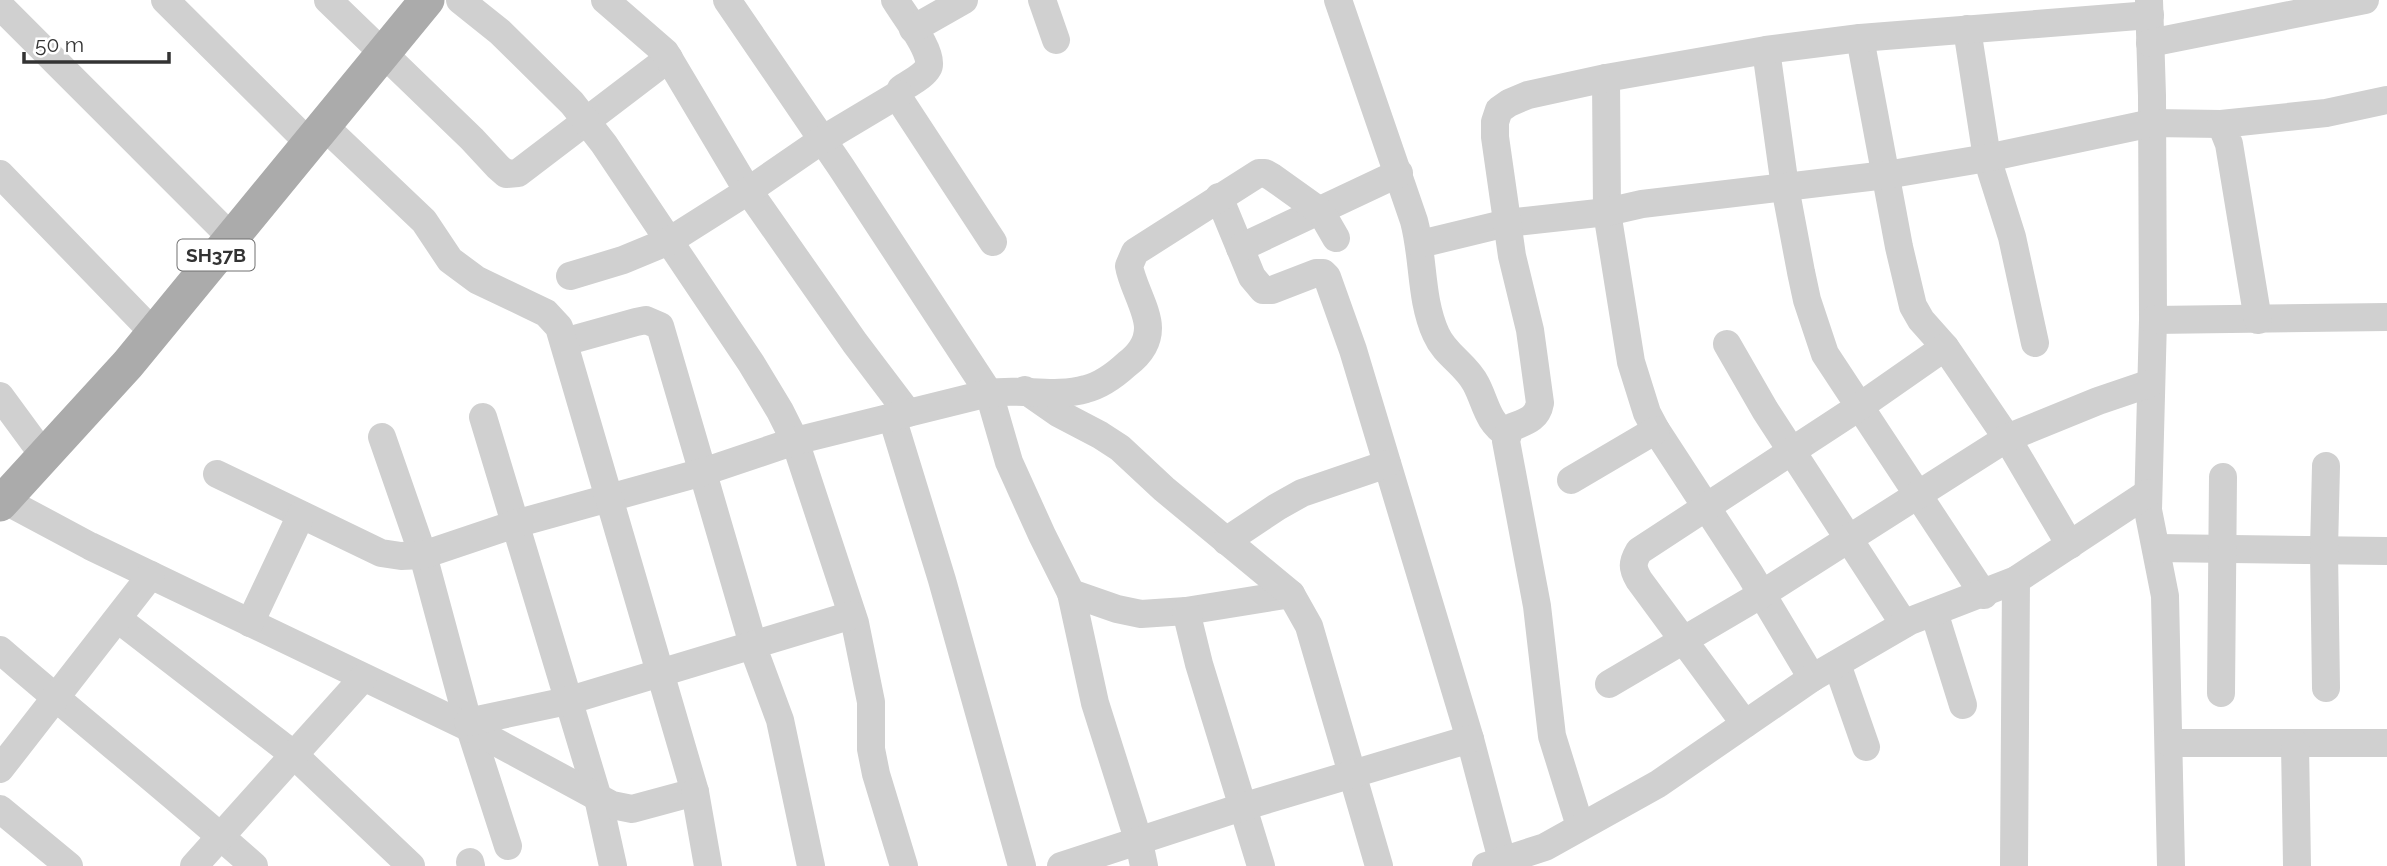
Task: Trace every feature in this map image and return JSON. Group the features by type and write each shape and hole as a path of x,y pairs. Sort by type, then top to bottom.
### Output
{"main road":[{"name":"SH37B","path":"2,502 128,364 427,0"}],"street":[{"path":"165,0 316,134 424,221 450,260 477,280 546,313 559,327 695,792 708,866"},
{"path":"328,0 506,174 518,173 669,58"},
{"path":"460,0 500,32 572,103 604,144 751,363 780,411 795,441 852,615 871,702 871,749 876,774 904,866"},
{"path":"605,0 665,52 748,191 855,343 900,415 942,580 1022,866"},
{"path":"727,0 933,304 989,393 1009,462 1041,536 1071,593 1095,704 1142,854"},
{"path":"895,0 925,47 929,63 928,68 901,89 900,100 993,242"},
{"path":"913,29 964,0"},
{"path":"1042,0 1056,40"},
{"path":"1338,0 1399,173 1420,244 1422,277 1435,332 1445,351 1464,366 1476,384 1492,421 1507,434"},
{"path":"1580,826 1550,727 1537,606 1506,441 1510,428 1532,419 1540,403 1530,330 1522,303 1507,223 1495,137 1495,122 1499,110 1528,95 1606,78 1766,50 1860,38 2150,19 2365,0"},
{"path":"0,6 231,237"},
{"path":"2150,19 2153,320 2148,510 2165,596 2171,866"},
{"path":"1966,29 1987,158 2012,237 2035,343"},
{"path":"1860,38 1899,247 1913,306 1921,320 1945,347 2007,439 2070,545"},
{"path":"1766,50 1785,187 1801,272 1825,354 1984,594"},
{"path":"1606,78 1606,212 1631,362 1647,413 1812,678"},
{"path":"570,276 624,260 669,241 822,140 899,94"},
{"path":"1420,244 1507,223 1886,175 1987,158 2152,123 2221,124 2326,113 2387,100"},
{"path":"2221,124 2229,144 2258,320"},
{"path":"217,474 381,554 423,555 515,524 703,472 795,441 989,393 1025,390 1059,393 1085,390 1110,379 1136,358 1146,341 1148,326 1130,273 1130,260 1135,252 1252,176 1265,173 1321,212 1336,238"},
{"path":"1240,248 1399,173"},
{"path":"0,174 153,332"},
{"path":"1219,197 1252,277 1263,290 1272,290 1317,273 1323,273 1327,277 1353,349 1470,739 1494,863 1542,857 1580,826 1658,784 1812,678 1904,624 2016,580 2148,493"},
{"path":"2153,320 2387,317"},
{"path":"564,342 646,320 660,326 753,644 780,720 811,866"},
{"path":"1727,344 1791,451 1904,624"},
{"path":"1745,724 1633,570 1633,561 1639,551 1859,407 1945,347"},
{"path":"1609,684 1762,594 2007,439 2098,401 2151,383"},
{"path":"1025,390 1058,413 1120,448 1164,489 1291,594 1309,626 1379,866"},
{"path":"0,396 44,456"},
{"path":"483,417 598,797 613,866"},
{"path":"1571,480 1656,430"},
{"path":"382,437 423,555 469,725 508,846"},
{"path":"1226,541 1303,493 1387,464"},
{"path":"2326,466 2326,688"},
{"path":"2221,693 2223,477"},
{"path":"2,502 363,678 469,725 612,805 632,809 695,792"},
{"path":"250,623 301,515"},
{"path":"2156,548 2387,551"},
{"path":"0,769 151,575"},
{"path":"2014,866 2016,580"},
{"path":"1071,593 1140,614 1186,611 1291,594"},
{"path":"1186,611 1261,866"},
{"path":"1934,612 1963,705"},
{"path":"469,725 662,674 852,615"},
{"path":"118,619 293,754 411,866"},
{"path":"0,650 254,866"},
{"path":"1837,664 1866,747"},
{"path":"194,866 363,678"},
{"path":"1061,866 1142,854 1242,807 1470,739"},
{"path":"2169,743 2387,743"},
{"path":"2295,744 2297,866"},
{"path":"0,808 69,866"}]}
